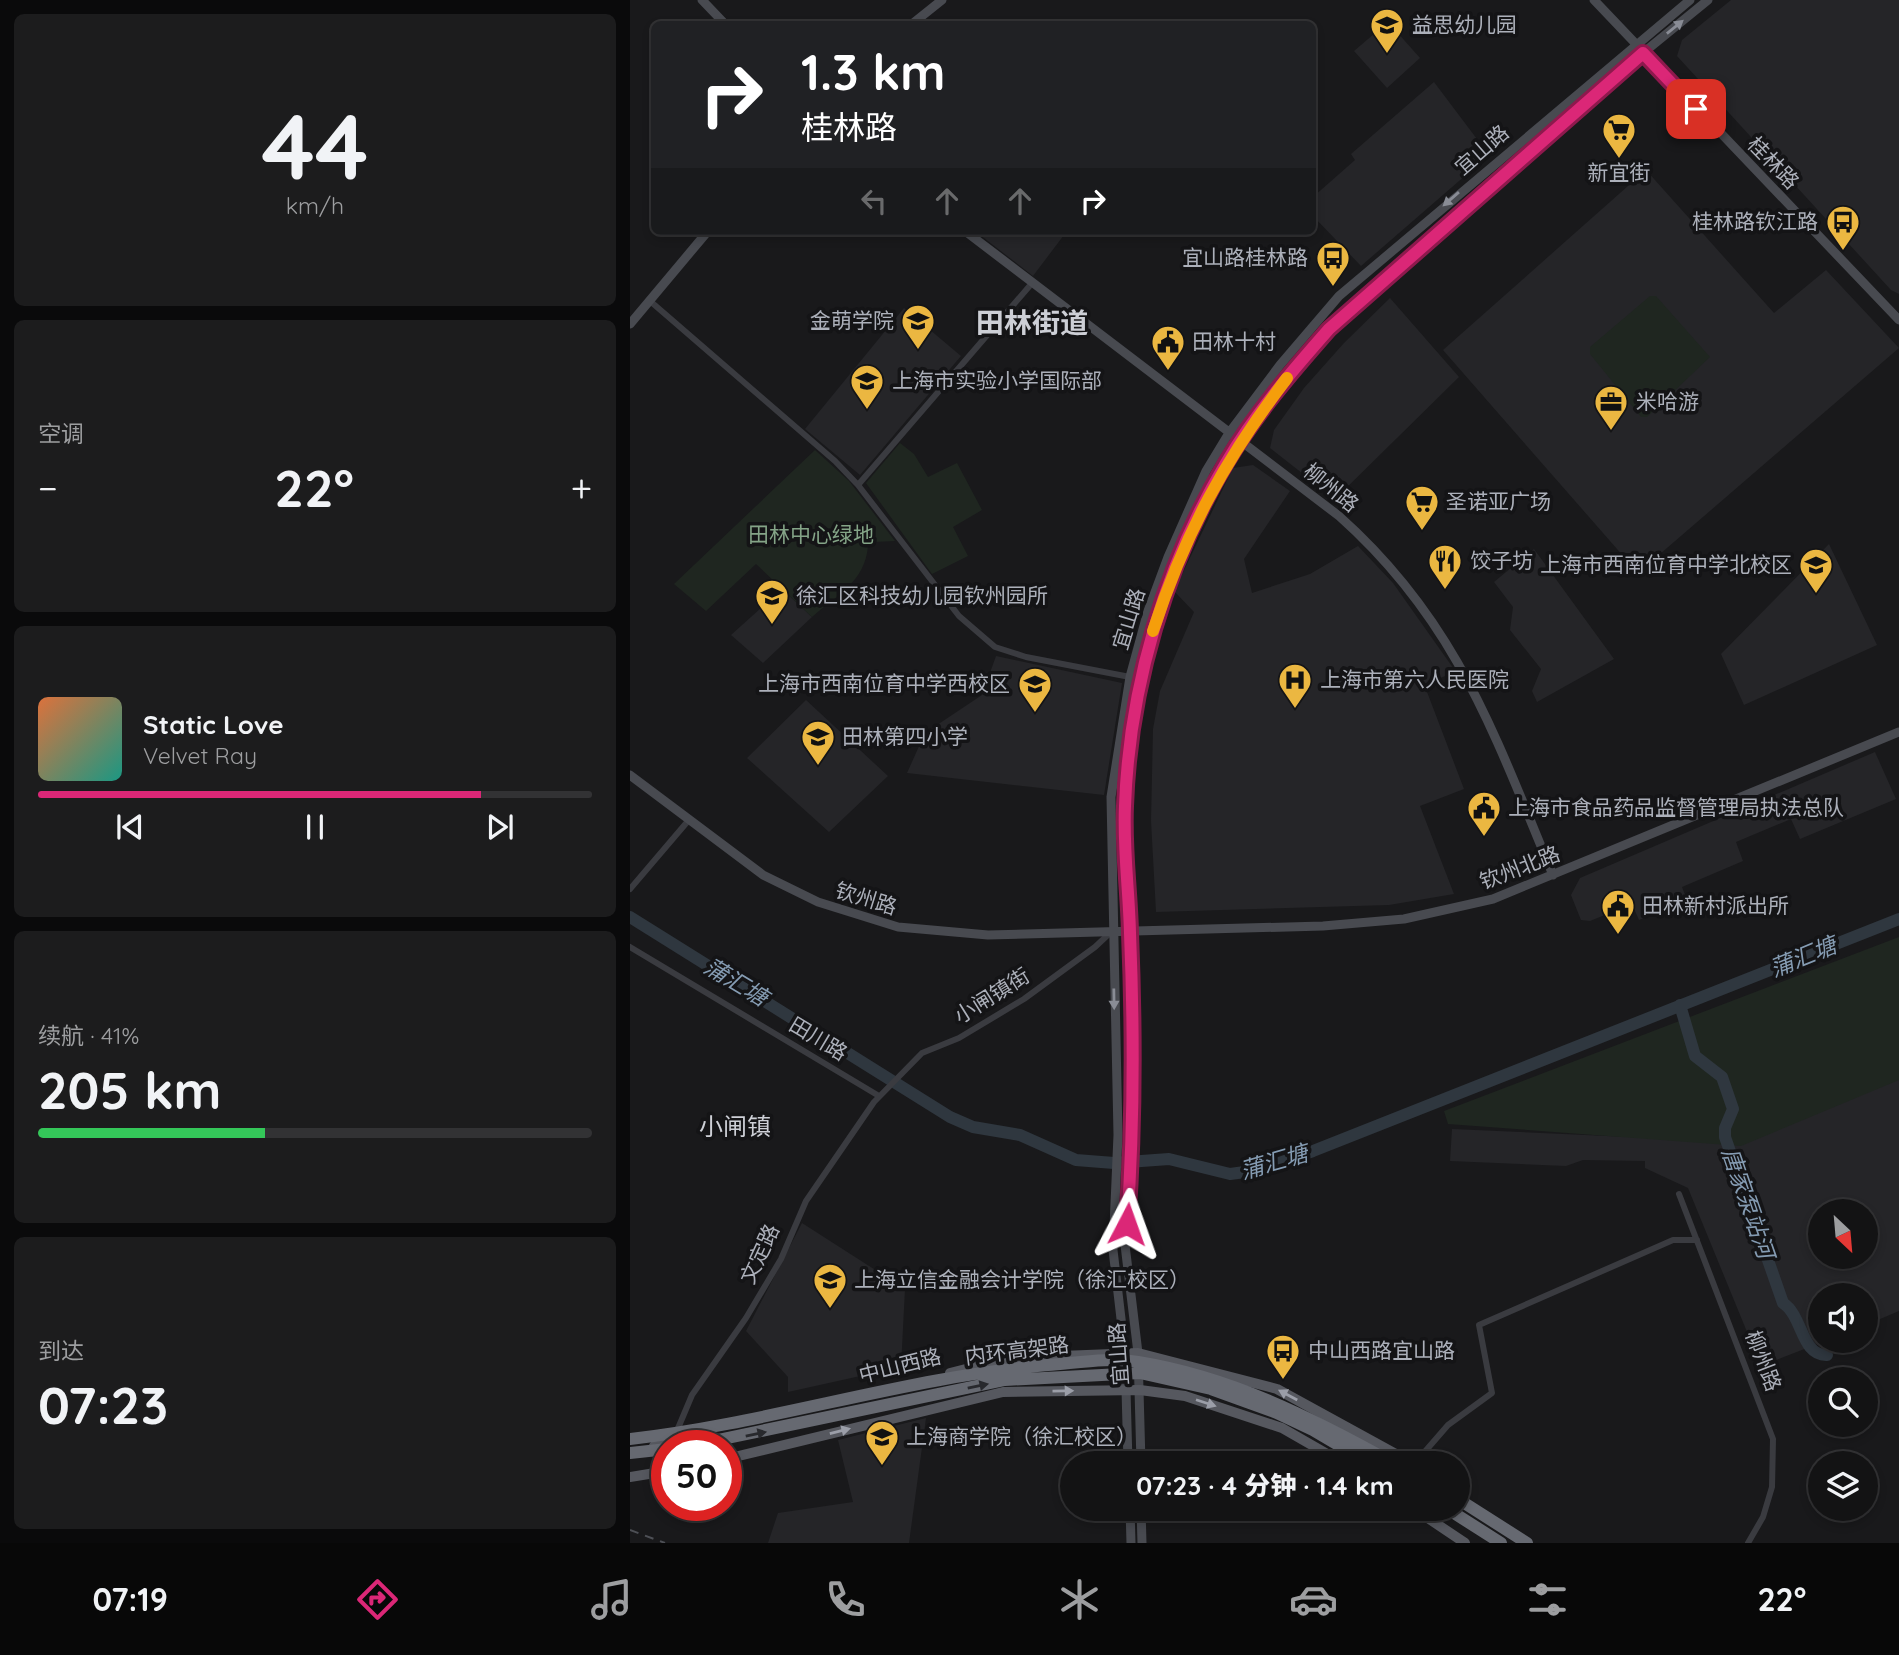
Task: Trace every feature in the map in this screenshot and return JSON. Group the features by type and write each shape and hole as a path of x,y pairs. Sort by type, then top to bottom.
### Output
{"highway":[{"name":"内环高架路","path":"631,1449 993,1370 1135,1361 1211,1378 1321,1423 1371,1451"},
{"name":"内环高架路","path":"742,1437 1005,1380 1140,1373 1211,1388 1277,1413 1349,1451"},
{"name":"内环高架路","path":"631,1449 651,1447"},
{"path":"1472,1507 1537,1543"},
{"path":"1472,1507 1527,1543"},
{"path":"1468,1521 1501,1543"},
{"path":"1471,1523 1494,1543"}],"main road":[{"path":"702,0 722,21"},
{"path":"916,21 942,0"},
{"name":"桂林路","path":"1594,0 1899,320"},
{"name":"宜山路","path":"1128,1451 1125,1353 1113,1250 1118,1135 1111,797 1130,677 1148,611 1168,557 1206,471 1229,432 1280,365 1339,296 1690,0"},
{"name":"宜山路","path":"1141,1451 1138,1353 1125,1245 1132,1135 1130,930 1124,856 1125,805 1131,740 1149,643 1200,512 1240,440 1295,367 1329,329 1643,53 1708,0"},
{"path":"630,324 705,235"},
{"name":"柳州路","path":"970,235 1359,534 1395,572 1428,613 1479,700 1553,874"},
{"name":"钦州北路","path":"1130,930 1323,926 1404,919 1493,899 1899,732"},
{"name":"钦州路","path":"630,775 731,854 789,889 870,920 960,935 1130,930"},
{"name":"中山西路","path":"729,1430 1009,1359 1138,1353 1278,1389 1391,1451"},
{"path":"742,1455 1003,1392 1140,1390 1185,1396 1282,1428 1322,1451"},
{"path":"630,1477 651,1474"},
{"path":"1470,1500 1537,1543"},
{"path":"1130,1521 1131,1543"},
{"path":"1141,1521 1142,1543"},
{"path":"1432,1521 1465,1543"}],"street":[{"path":"858,485 1033,282"},
{"path":"650,301 835,461 858,485 959,616 995,647 1026,657 1130,677"},
{"path":"630,888 688,821"},
{"name":"小闸镇街","path":"888,1087 922,1053 969,1032 1055,978 1112,931"},
{"name":"田川路","path":"630,947 879,1096"},
{"name":"文定路","path":"675,1430 692,1395 746,1318 781,1259 806,1201 854,1128 888,1087"},
{"name":"柳州路","path":"1679,1194 1773,1439 1774,1469 1768,1504 1748,1543"},
{"path":"1424,1451 1448,1425 1492,1393 1479,1325 1673,1240 1697,1240"}],"shaded area":[{"path":"1731,0 1899,0 1899,294 1891,290 1677,56 1682,40"},
{"name":"益思幼儿园","path":"1388,22 1420,58 1387,88 1354,51"},
{"path":"1434,82 1489,155 1361,266 1316,219 1316,194 1355,160 1351,154"},
{"path":"1646,170 1774,313 1826,270 1899,348 1638,573 1443,350"},
{"path":"980,235 1064,235 1033,276"},
{"path":"1390,298 1459,377 1335,499 1270,448 1274,430 1304,388 1344,343"},
{"name":"上海市实验小学国际部","path":"904,308 961,356 860,475 805,429"},
{"name":"上海市第六人民医院","path":"1253,465 1290,491 1244,559 1252,593 1310,574 1358,546 1393,583 1456,672 1424,684 1464,789 1420,806 1454,894 1389,905 1156,912 1151,821 1153,729 1160,691 1194,612 1174,591 1233,468"},
{"name":"上海市西南位育中学北校区","path":"1829,544 1877,645 1744,705 1721,654"},
{"path":"1534,549 1614,659 1537,702 1532,691 1541,669 1510,630 1513,607 1494,582"},
{"name":"徐汇区科技幼儿园钦州园所","path":"782,589 812,617 763,663 731,635"},
{"name":"上海市西南位育中学西校区","path":"996,656 1122,683 1104,795 907,773 925,733 982,695"},
{"name":"田林第四小学","path":"806,700 888,776 829,832 747,758"},
{"path":"1875,752 1896,799 1800,839 1791,819 1736,842 1743,861 1682,887 1687,900 1639,920 1632,904 1590,921 1581,920 1571,895 1580,878"},
{"path":"1899,1079 1899,1311 1878,1320 1878,1283 1808,1283 1808,1348 1761,1366 1688,1188 1645,1168 1645,1161 1583,1160 1566,1166 1450,1161 1452,1129 1741,1142"},
{"name":"上海立信金融会计学院（徐汇校区）","path":"802,1223 905,1289 901,1367 788,1392 788,1377 746,1331"},
{"name":"上海商学院（徐汇校区）","path":"926,1418 909,1543 768,1543 778,1513 853,1502 838,1440"}],"green space":[{"path":"1650,296 1656,296 1710,357 1647,417 1641,417 1590,354 1590,347"},
{"path":"900,443 914,454 928,477 957,463 982,510 953,527 968,556 932,574 866,483"},
{"name":"田林中心绿地","path":"815,450 849,481 895,541 874,542 868,546 862,569 848,587 812,617 756,564 706,611 674,584"},
{"path":"1899,937 1899,1080 1741,1146 1448,1124 1444,1111"}],"waterway":[{"name":"蒲汇塘","path":"630,917 950,1117 973,1127 1020,1135 1076,1160 1114,1163 1169,1159 1230,1174 1260,1170 1313,1151 1899,919"},
{"name":"唐家泵站河","path":"1680,1005 1695,1056 1722,1077 1733,1109 1725,1128 1725,1137 1783,1303 1790,1309 1812,1349 1818,1354 1827,1355"}],"railway":[{"path":"630,1530 665,1543"}],"slow traffic":[{"path":"1153,631 1190,535 1212,488 1240,440 1287,378"}],"place":[{"name":"益思幼儿园","path":"1387,55"},
{"name":"新宜街","path":"1619,160"},
{"name":"桂林路钦江路","path":"1843,252"},
{"name":"宜山路桂林路","path":"1333,288"},
{"name":"金萌学院","path":"918,351"},
{"name":"田林十村","path":"1168,372"},
{"name":"上海市实验小学国际部","path":"867,411"},
{"name":"米哈游","path":"1611,432"},
{"name":"圣诺亚广场","path":"1422,532"},
{"name":"饺子坊","path":"1445,591"},
{"name":"上海市西南位育中学北校区","path":"1816,595"},
{"name":"徐汇区科技幼儿园钦州园所","path":"772,626"},
{"name":"上海市第六人民医院","path":"1295,710"},
{"name":"上海市西南位育中学西校区","path":"1035,714"},
{"name":"田林第四小学","path":"818,767"},
{"name":"上海市食品药品监督管理局执法总队","path":"1484,838"},
{"name":"田林新村派出所","path":"1618,936"},
{"name":"上海立信金融会计学院（徐汇校区）","path":"830,1310"},
{"name":"中山西路宜山路","path":"1283,1381"},
{"name":"上海商学院（徐汇校区）","path":"882,1467"}],"district":[{"name":"田林街道","path":"1032,323"},
{"name":"小闸镇","path":"735,1127"}],"route":[{"path":"1127,1224 1132,1135 1130,930 1124,856 1127,768 1149,643 1190,535 1212,488 1240,440 1295,367 1329,329 1499,183 1643,53 1696,109"}]}
